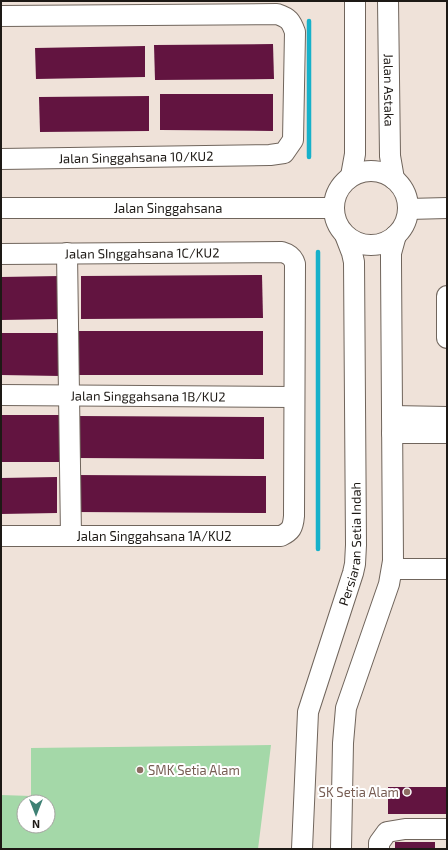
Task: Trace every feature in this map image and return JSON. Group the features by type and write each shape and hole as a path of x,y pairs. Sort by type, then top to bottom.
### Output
{"street":[{"path":"351,176 355,154 355,1"},
{"name":"Jalan Astaka","path":"388,1 390,156 394,179 402,187 408,209"},
{"path":"1,16 215,8"},
{"name":"Jalan Singgahsana 10/KU2","path":"1,159 270,155 284,153 292,140 294,32 292,23 285,17 277,14 215,8"},
{"path":"394,179 384,173 373,171 361,172 351,176 342,184 337,193 334,204 334,215 338,226 346,235 355,241 366,244 377,244 396,235 404,223 408,209 447,208"},
{"name":"Jalan Singgahsana","path":"1,208 334,208"},
{"name":"Persiaran Setia Indah","path":"302,849 308,712 355,564 354,262 346,235"},
{"path":"341,849 343,743 346,708 389,584 393,561 391,253 396,235"},
{"path":"67,253 71,536"},
{"name":"Jalan SInggahsana 1C/KU2","path":"1,254 288,253 294,260 295,264 294,397"},
{"path":"447,296 447,338"},
{"name":"Jalan Singgahsana 1B/KU2","path":"1,395 294,397"},
{"name":"Jalan Singgahsana 1A/KU2","path":"1,536 281,536 291,529 294,516 294,397"},
{"path":"392,425 447,417"},
{"path":"392,425 447,433"},
{"path":"392,569 447,569"},
{"path":"379,849 379,843 387,832 405,829 447,828"}],"green space":[{"name":"SMK Setia Alam","path":"271,745 258,849 1,849 1,795 16,796 16,834 56,834 56,794 31,794 31,748"}],"building":[{"path":"273,44 274,79 155,80 154,45"},
{"path":"145,46 145,77 36,79 35,48"},
{"path":"160,94 273,94 273,131 160,130"},
{"path":"149,96 149,131 40,132 39,97"},
{"path":"262,275 263,318 81,319 81,276"},
{"path":"60,276 60,319 1,320 1,277"},
{"path":"76,331 263,331 263,375 76,375"},
{"path":"1,333 61,333 60,376 1,375"},
{"path":"1,415 62,415 62,462 1,462"},
{"path":"78,416 264,417 264,459 77,458"},
{"path":"75,475 266,476 266,513 75,512"},
{"path":"57,477 57,513 1,514 1,478"},
{"path":"388,787 447,787 447,814 388,814"},
{"path":"395,842 435,842 435,849 395,849"}],"waterway":[{"path":"309,21 309,157"},
{"path":"318,252 318,549"}],"place":[{"name":"SMK Setia Alam","path":"140,770"},
{"name":"SK Setia Alam","path":"407,792"}]}
